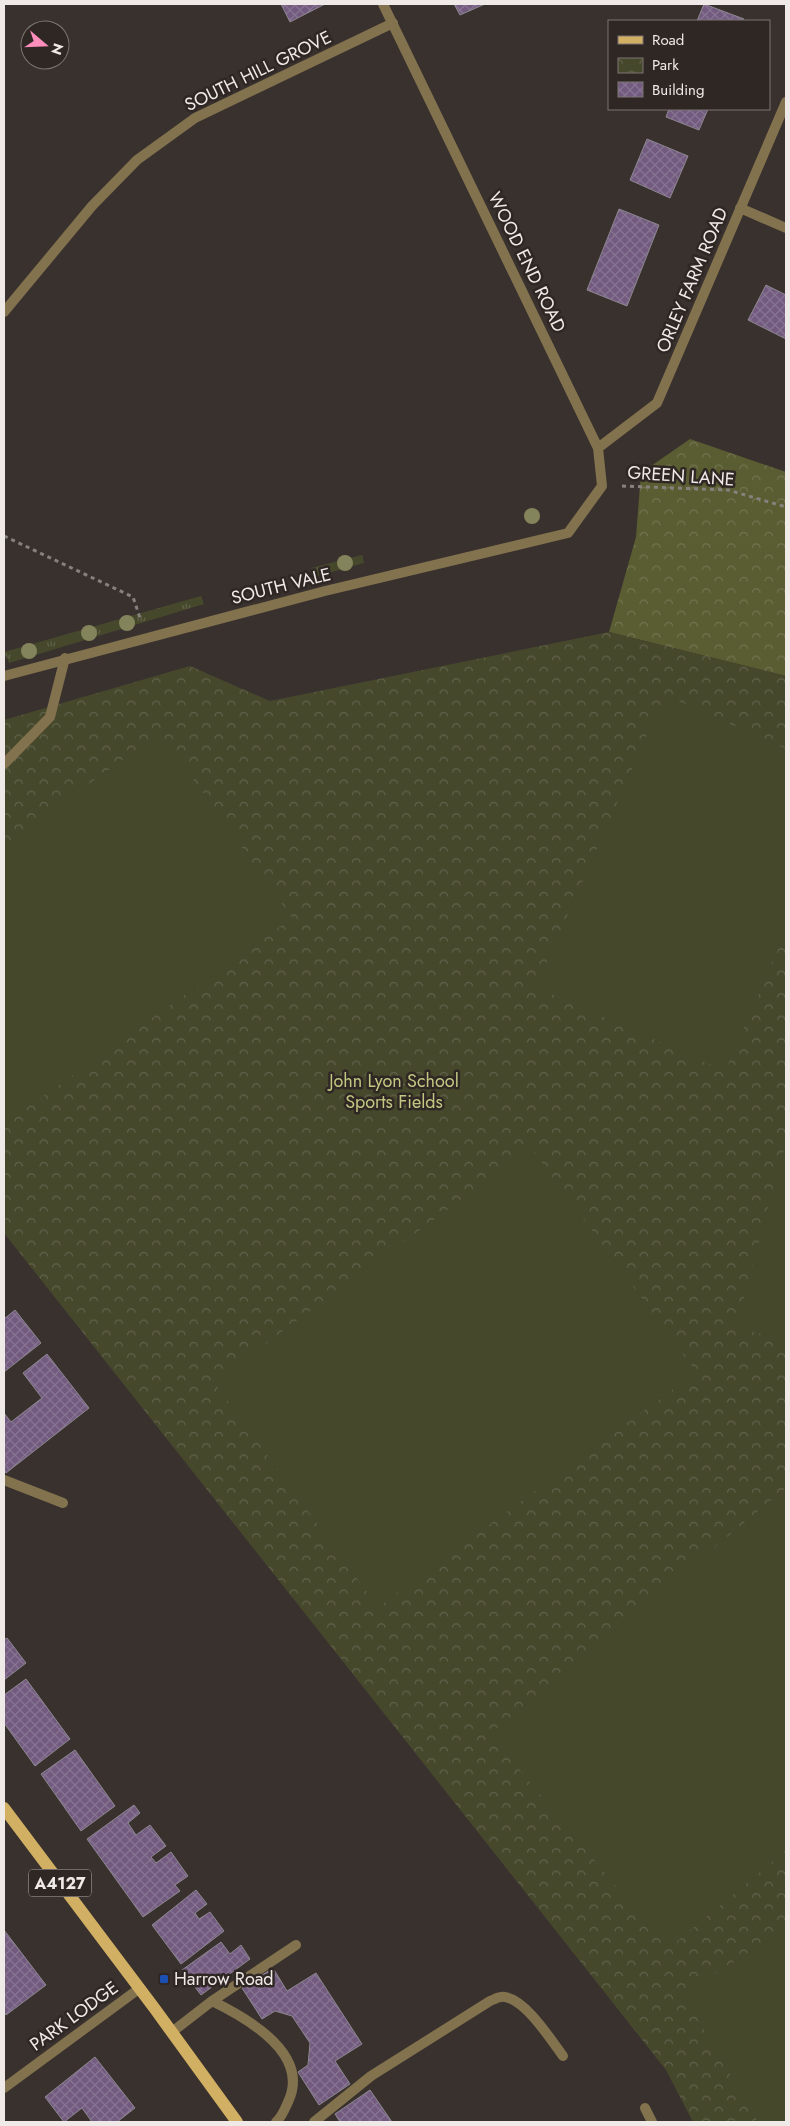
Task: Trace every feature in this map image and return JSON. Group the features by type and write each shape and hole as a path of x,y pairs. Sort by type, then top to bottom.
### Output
{"main road":[{"name":"A4127","path":"4,1808 140,1988 237,2122"}],"street":[{"name":"WOOD END ROAD","path":"383,4 598,448 602,486"},
{"name":"SOUTH HILL GROVE","path":"4,312 92,206 144,155 194,118 393,23"},
{"name":"ORLEY FARM ROAD","path":"598,448 657,403 786,102"},
{"path":"740,208 786,228"},
{"name":"SOUTH VALE","path":"4,676 65,658 325,592 568,533 602,486"},
{"path":"4,764 50,717 65,658"},
{"path":"4,1480 63,1503"},
{"path":"172,2032 212,2002 296,1945"},
{"name":"PARK LODGE","path":"4,2088 140,1988"},
{"path":"314,2122 371,2076 490,2001 500,1997 507,1997 525,2008 563,2056"},
{"path":"212,2002 240,2015 266,2034 286,2055 292,2075 292,2093 276,2122"},
{"path":"645,2108 652,2122"}],"path":[{"name":"GREEN LANE","path":"602,486 728,490 786,507"},
{"path":"4,536 134,597 146,638"}],"green space":[{"path":"690,439 786,472 786,676 609,632 636,537 641,473"},
{"path":"362,555 364,563 314,577 311,568"},
{"path":"201,596 204,604 9,663 4,652"},
{"name":"John Lyon School Sports Fields","path":"609,632 786,676 786,2122 693,2122 666,2070 4,1233 4,720 190,666 270,701"},
{"path":"665,695 786,749 786,931 725,1071 536,987"},
{"path":"160,733 292,918 4,1124 4,845"},
{"path":"786,1142 786,1341 736,1327"},
{"path":"531,1148 696,1372 378,1607 214,1382"},
{"path":"786,1488 786,1850 668,1949 490,1734"},
{"path":"786,1929 786,2122 758,2122 683,1994"}],"building":[{"path":"281,4 325,4 290,22"},
{"path":"454,4 485,4 460,15"},
{"path":"704,4 744,19 744,20 697,20"},
{"path":"669,110 708,110 699,130 666,117"},
{"path":"647,139 688,156 670,198 630,180"},
{"path":"619,209 659,225 627,306 587,290"},
{"path":"766,285 786,295 786,339 748,320"},
{"path":"15,1310 41,1343 4,1372 4,1319"},
{"path":"47,1354 89,1408 6,1473 4,1469 4,1413 11,1422 42,1398 23,1373"},
{"path":"7,1638 26,1663 4,1680 4,1640"},
{"path":"26,1679 70,1739 35,1766 4,1723 4,1695"},
{"path":"75,1750 115,1806 81,1831 41,1774"},
{"path":"134,1805 140,1813 128,1823 136,1835 150,1825 166,1846 151,1857 156,1863 171,1852 188,1876 175,1885 180,1891 143,1917 87,1839"},
{"path":"196,1890 207,1904 195,1913 199,1919 210,1912 224,1931 181,1964 152,1925"},
{"path":"4,1930 46,1985 6,2015 4,2012"},
{"path":"221,1942 230,1954 241,1945 250,1959 201,1995 182,1970"},
{"path":"273,1968 287,1991 316,1973 362,2044 335,2061 350,2084 319,2105 298,2072 308,2065 310,2043 292,2016 275,2011 262,2019 242,1988"},
{"path":"95,2057 135,2108 117,2122 92,2122 82,2108 64,2122 45,2097"},
{"path":"370,2090 392,2122 340,2122 335,2114"}],"place":[{"name":"Harrow Road","path":"164,1979"}]}
